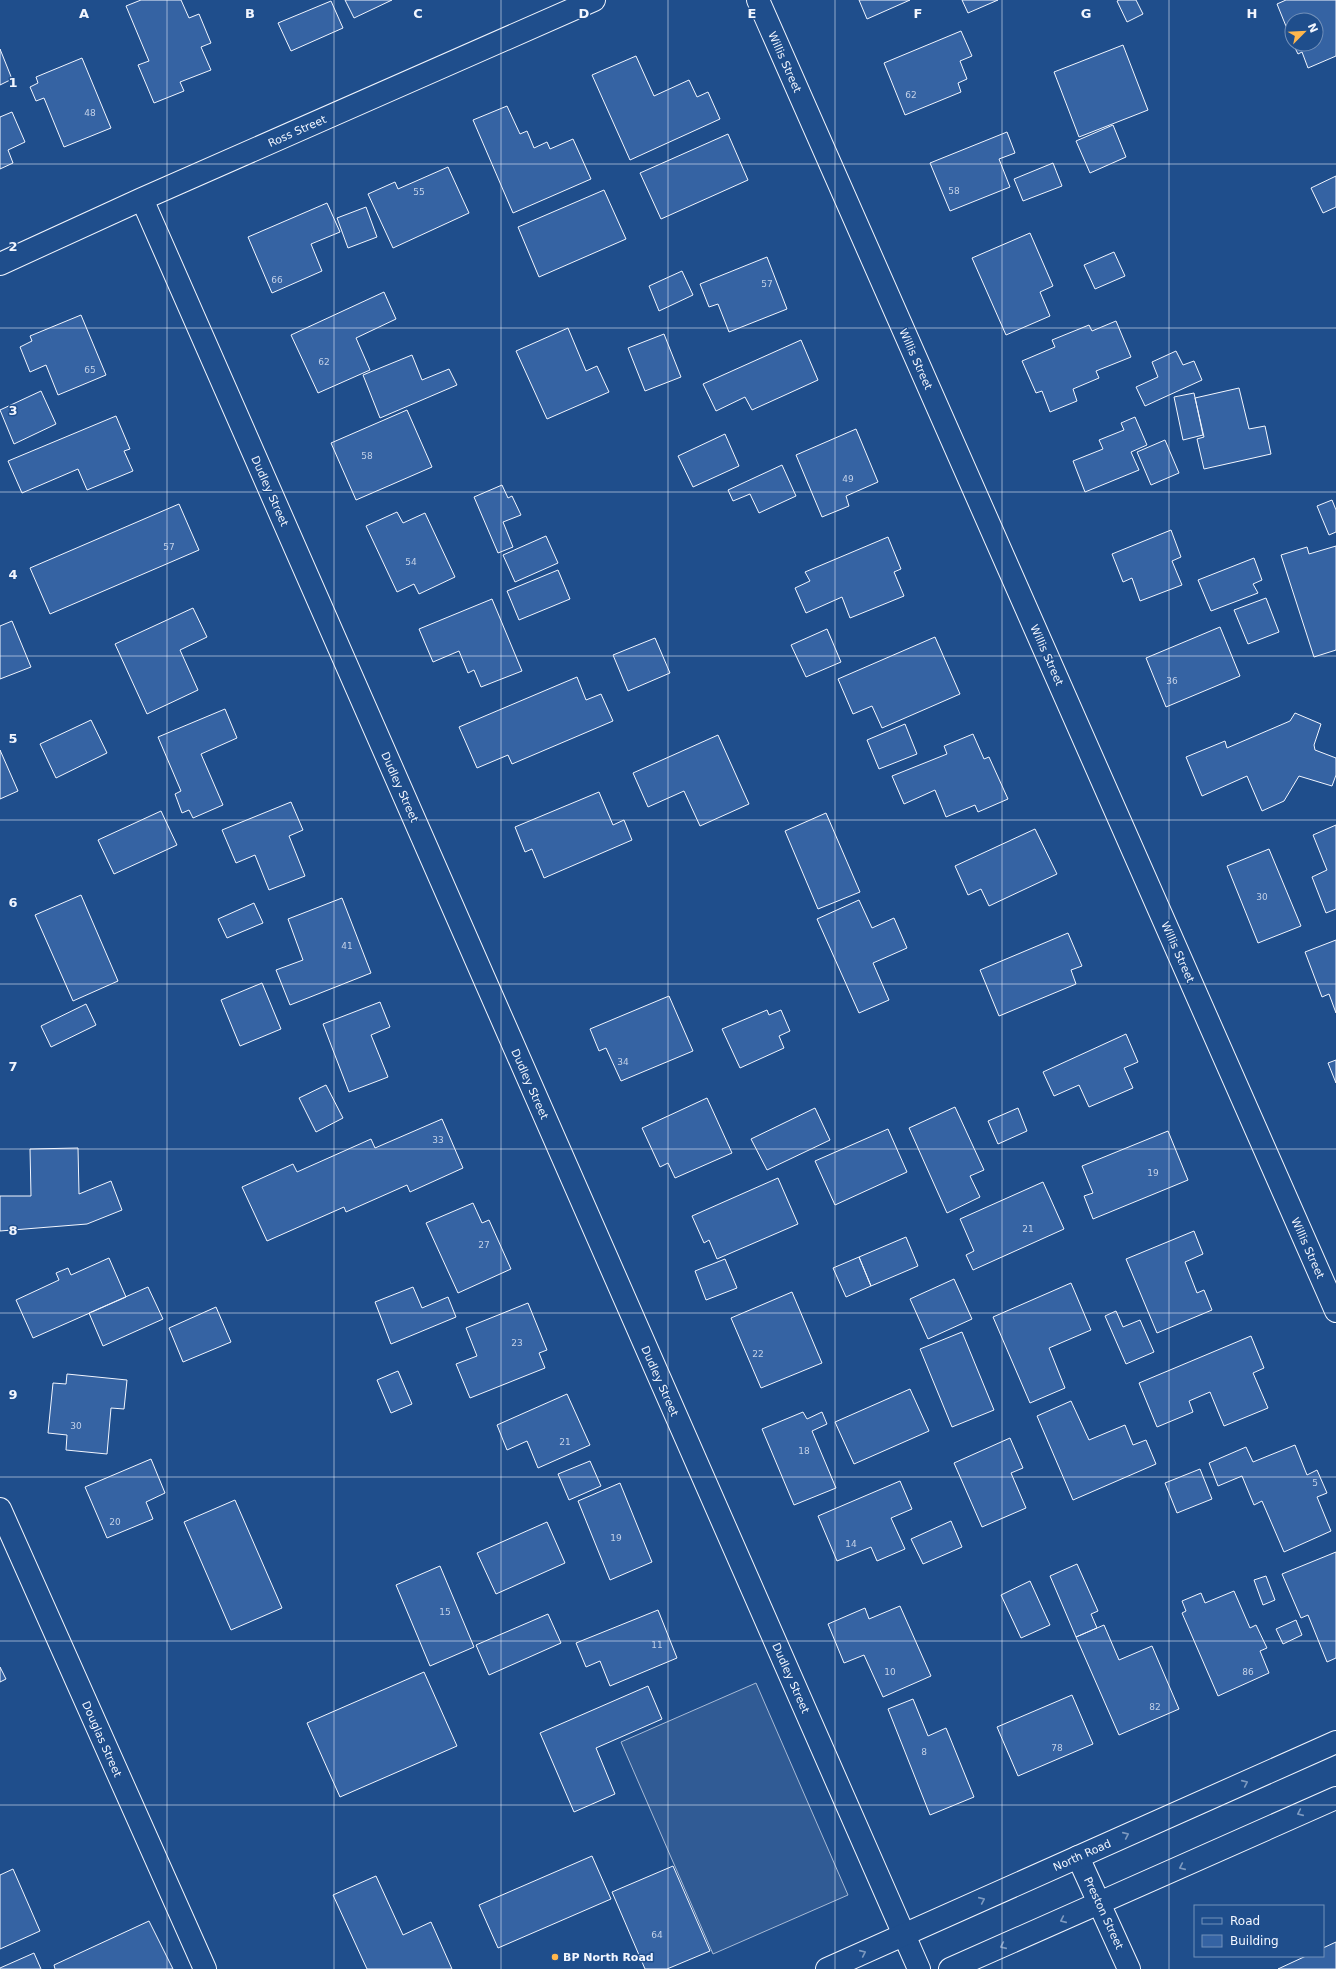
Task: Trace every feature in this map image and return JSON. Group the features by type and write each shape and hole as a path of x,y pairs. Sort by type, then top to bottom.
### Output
{"street":[{"name":"Ross Street","path":"0,264 142,199 594,0"},
{"name":"Willis Street","path":"758,0 1336,1311"},
{"name":"Dudley Street","path":"142,199 919,1969"},
{"name":"Douglas Street","path":"0,1509 205,1969"},
{"name":"North Road","path":"827,1969 1336,1742"},
{"path":"950,1969 1336,1798"},
{"name":"Preston Street","path":"1078,1857 1129,1969"}],"shaded area":[{"path":"756,1683 848,1895 713,1954 621,1742"}],"building":[{"path":"141,0 181,0 189,18 199,14 211,43 201,47 211,70 180,82 184,91 154,103 138,65 149,61 126,6"},
{"path":"345,0 392,0 354,18"},
{"path":"859,0 910,0 867,19"},
{"path":"962,0 998,0 968,13"},
{"path":"1136,0 1143,14 1127,22 1117,1"},
{"path":"1286,0 1336,0 1336,56 1308,68 1302,52 1324,52 1324,12 1284,12 1284,21 1277,4"},
{"path":"331,1 343,28 291,51 278,23"},
{"path":"961,31 972,56 960,61 967,79 958,83 961,92 905,115 884,63"},
{"path":"1123,45 1148,110 1079,137 1054,72"},
{"path":"0,49 12,79 0,85"},
{"path":"636,56 654,96 689,80 697,97 708,92 720,119 630,160 592,75"},
{"path":"82,58 111,128 64,147 44,98 36,101 30,87 38,83 36,77"},
{"path":"507,106 520,134 527,131 534,148 547,142 550,149 573,139 591,179 513,213 473,120"},
{"path":"12,112 25,142 8,150 13,163 0,169 0,117"},
{"path":"1113,125 1126,157 1090,173 1076,141"},
{"path":"1007,132 1015,153 999,159 1010,187 950,211 930,163"},
{"path":"728,134 748,180 661,219 640,173"},
{"path":"1053,163 1062,186 1023,201 1014,179"},
{"path":"448,167 469,213 393,248 368,194 395,182 398,189"},
{"path":"1336,176 1336,207 1323,213 1311,188"},
{"path":"604,190 626,239 539,277 518,227"},
{"path":"327,203 340,232 311,244 322,271 272,293 248,237"},
{"path":"366,207 377,237 348,248 337,218"},
{"path":"1030,233 1053,286 1040,292 1050,316 1006,335 972,258"},
{"path":"1114,252 1125,276 1095,289 1084,265"},
{"path":"767,257 787,309 729,332 718,304 709,307 700,284"},
{"path":"682,271 693,295 659,311 649,286"},
{"path":"384,292 396,319 356,338 370,370 318,393 291,335"},
{"path":"81,315 106,375 58,395 46,365 30,372 20,347 32,341 30,336"},
{"path":"1116,321 1131,357 1096,371 1099,378 1073,389 1077,401 1050,412 1042,391 1036,393 1022,361 1055,347 1052,340 1089,325 1092,331"},
{"path":"568,328 586,371 597,366 609,392 547,419 516,351"},
{"path":"664,334 681,377 645,391 628,348"},
{"path":"801,340 818,380 752,410 745,397 716,411 703,384"},
{"path":"1176,351 1183,365 1194,361 1202,380 1145,406 1136,387 1158,377 1152,362"},
{"path":"412,355 422,380 449,369 457,385 380,418 363,375"},
{"path":"1239,388 1249,429 1265,426 1271,454 1204,469 1197,439 1204,437 1195,398"},
{"path":"41,391 56,424 14,444 0,410"},
{"path":"1194,393 1203,435 1183,440 1174,397"},
{"path":"407,410 432,467 356,500 331,443"},
{"path":"116,416 130,449 124,451 133,471 87,490 78,469 22,493 8,461"},
{"path":"1135,417 1147,445 1131,452 1139,470 1085,492 1073,461 1103,449 1099,440 1124,430 1121,423"},
{"path":"856,429 878,482 846,496 849,506 822,517 796,455"},
{"path":"725,434 739,466 693,487 678,456"},
{"path":"1165,440 1179,473 1151,485 1137,452"},
{"path":"782,465 796,496 759,513 750,494 733,501 728,490"},
{"path":"502,485 508,498 512,496 521,515 503,522 513,547 498,553 474,497"},
{"path":"1332,500 1336,510 1336,532 1329,535 1317,506"},
{"path":"179,504 199,550 50,614 30,568"},
{"path":"397,512 403,523 425,513 455,577 419,594 414,584 397,592 366,526"},
{"path":"1171,530 1181,557 1172,561 1182,585 1140,601 1132,578 1123,582 1112,554"},
{"path":"546,536 558,563 515,582 503,555"},
{"path":"888,537 901,569 894,572 904,596 850,618 842,597 806,613 795,588 810,581 805,572"},
{"path":"1336,546 1336,650 1314,657 1281,555 1307,547 1309,554"},
{"path":"1254,558 1262,580 1253,584 1258,593 1211,611 1198,580"},
{"path":"558,570 570,599 519,620 507,591"},
{"path":"1266,598 1279,632 1248,644 1234,610"},
{"path":"492,599 522,671 481,687 474,670 468,673 459,651 433,662 419,629"},
{"path":"193,608 207,637 180,650 198,690 147,714 115,644"},
{"path":"12,621 31,667 0,679 0,626"},
{"path":"1220,627 1240,676 1166,707 1146,658"},
{"path":"827,629 841,662 806,677 791,645"},
{"path":"935,637 960,694 882,728 872,706 853,714 838,679"},
{"path":"655,638 670,673 628,691 613,655"},
{"path":"577,677 586,700 601,694 613,721 512,764 508,755 477,768 459,727"},
{"path":"225,709 237,738 201,754 223,805 193,818 189,810 182,813 175,794 181,791 158,737"},
{"path":"1295,713 1321,724 1314,745 1315,750 1336,758 1336,775 1332,786 1299,776 1284,801 1262,811 1247,776 1202,796 1186,757 1225,741 1227,748 1290,721"},
{"path":"91,720 107,753 56,778 40,744"},
{"path":"905,724 917,754 879,769 867,740"},
{"path":"973,734 984,759 989,757 1008,799 978,812 975,805 946,817 935,790 904,804 892,776 947,754 944,746"},
{"path":"718,735 749,804 700,826 684,791 648,807 633,773"},
{"path":"0,750 18,791 0,799"},
{"path":"599,792 613,825 624,820 632,840 544,878 532,849 525,852 515,827"},
{"path":"291,802 303,830 289,836 305,876 269,890 255,855 236,863 222,830"},
{"path":"161,811 177,845 114,874 98,840"},
{"path":"826,813 860,892 818,909 785,831"},
{"path":"1336,825 1336,909 1326,913 1312,877 1327,870 1313,835"},
{"path":"1035,829 1057,874 989,906 981,889 968,895 955,866"},
{"path":"1269,849 1301,926 1258,943 1227,866"},
{"path":"81,895 118,981 73,1001 35,915"},
{"path":"342,898 371,973 290,1005 276,970 303,960 288,919"},
{"path":"859,900 872,928 894,918 907,948 873,963 889,1000 859,1013 817,919"},
{"path":"254,903 263,923 227,938 218,919"},
{"path":"1068,933 1082,966 1071,970 1076,984 999,1016 980,970"},
{"path":"1336,940 1336,1013 1329,994 1322,997 1305,952"},
{"path":"262,983 281,1029 240,1046 221,1000"},
{"path":"669,996 693,1051 621,1081 606,1048 599,1051 590,1029"},
{"path":"380,1002 390,1027 371,1035 388,1077 349,1092 323,1024"},
{"path":"86,1004 96,1025 51,1047 41,1026"},
{"path":"767,1010 769,1015 781,1010 790,1031 779,1036 784,1048 740,1068 722,1029"},
{"path":"1126,1034 1138,1062 1124,1068 1133,1088 1089,1107 1079,1085 1054,1096 1043,1072"},
{"path":"1336,1060 1336,1083 1328,1063"},
{"path":"326,1085 343,1118 316,1132 299,1098"},
{"path":"707,1098 732,1153 675,1178 668,1163 660,1167 642,1128"},
{"path":"955,1107 984,1170 970,1176 980,1197 947,1213 909,1128"},
{"path":"815,1108 830,1140 767,1170 751,1139"},
{"path":"1018,1108 1027,1131 998,1144 988,1121"},
{"path":"442,1119 463,1168 410,1192 407,1185 346,1212 344,1207 267,1241 242,1187 293,1164 297,1172 371,1139 375,1148"},
{"path":"888,1129 907,1172 835,1205 815,1161"},
{"path":"1168,1131 1188,1180 1093,1219 1084,1196 1093,1193 1082,1166"},
{"path":"78,1148 79,1194 111,1181 122,1210 87,1224 0,1231 0,1196 31,1196 30,1149"},
{"path":"778,1178 798,1224 717,1259 709,1240 704,1243 692,1216"},
{"path":"1043,1182 1064,1229 973,1270 966,1255 974,1251 960,1219"},
{"path":"473,1203 482,1223 489,1220 511,1269 458,1293 426,1223"},
{"path":"1194,1231 1203,1254 1185,1262 1197,1293 1204,1290 1212,1310 1157,1333 1126,1259"},
{"path":"906,1237 918,1266 871,1286 859,1257"},
{"path":"859,1257 871,1286 846,1297 833,1268"},
{"path":"109,1258 126,1297 33,1338 16,1300 59,1280 56,1273 68,1268 71,1275"},
{"path":"725,1259 737,1288 706,1300 695,1271"},
{"path":"954,1279 972,1319 928,1339 910,1299"},
{"path":"1071,1283 1091,1330 1049,1348 1065,1388 1030,1403 993,1317"},
{"path":"148,1287 163,1319 103,1346 89,1313"},
{"path":"413,1287 422,1308 448,1297 456,1317 391,1344 375,1302"},
{"path":"792,1292 822,1363 761,1388 731,1318"},
{"path":"528,1303 547,1350 539,1353 545,1368 470,1398 456,1364 477,1356 466,1328"},
{"path":"216,1307 231,1342 183,1362 169,1328"},
{"path":"1116,1311 1123,1327 1140,1320 1154,1352 1126,1364 1105,1316"},
{"path":"962,1332 994,1410 952,1427 920,1349"},
{"path":"1251,1336 1264,1368 1253,1373 1268,1408 1224,1426 1210,1392 1189,1401 1193,1412 1157,1427 1139,1383"},
{"path":"398,1371 412,1404 391,1413 377,1380"},
{"path":"67,1374 127,1380 124,1409 111,1408 107,1454 66,1450 67,1435 48,1433 53,1383 66,1384"},
{"path":"910,1389 929,1431 854,1464 835,1422"},
{"path":"567,1394 590,1445 538,1468 527,1441 507,1450 497,1425"},
{"path":"1071,1401 1089,1440 1125,1425 1133,1445 1146,1440 1156,1464 1073,1500 1037,1416"},
{"path":"803,1412 807,1419 822,1412 827,1424 812,1431 836,1488 794,1505 762,1429"},
{"path":"1010,1438 1023,1468 1011,1473 1026,1508 982,1527 954,1463"},
{"path":"1295,1445 1307,1475 1317,1470 1327,1493 1317,1497 1331,1531 1284,1552 1262,1501 1254,1505 1242,1476 1218,1486 1209,1463 1246,1447 1253,1462"},
{"path":"151,1459 165,1493 146,1502 153,1519 107,1538 85,1487"},
{"path":"590,1461 601,1486 569,1500 558,1474"},
{"path":"1200,1469 1212,1499 1177,1513 1165,1483"},
{"path":"900,1481 912,1509 891,1518 905,1549 877,1561 871,1547 837,1561 818,1516"},
{"path":"620,1483 652,1562 610,1580 578,1501"},
{"path":"235,1500 282,1608 231,1630 184,1522"},
{"path":"951,1521 962,1547 923,1564 911,1539"},
{"path":"547,1522 565,1563 496,1594 477,1553"},
{"path":"1336,1552 1336,1658 1327,1662 1308,1615 1301,1618 1282,1574"},
{"path":"1077,1564 1098,1611 1091,1614 1097,1628 1076,1637 1050,1576"},
{"path":"440,1566 474,1647 430,1666 396,1585"},
{"path":"1266,1576 1275,1600 1263,1605 1254,1580"},
{"path":"1030,1581 1050,1625 1021,1638 1001,1595"},
{"path":"1234,1591 1250,1628 1256,1625 1267,1648 1260,1651 1269,1673 1218,1696 1182,1613 1186,1611 1182,1601 1201,1593 1205,1603"},
{"path":"900,1606 931,1676 883,1697 864,1655 844,1663 828,1624 865,1608 869,1619"},
{"path":"658,1610 677,1658 610,1686 600,1661 586,1667 576,1643"},
{"path":"548,1614 561,1643 489,1675 476,1645"},
{"path":"1296,1620 1302,1635 1283,1644 1276,1629"},
{"path":"1104,1625 1119,1660 1152,1646 1179,1709 1119,1735 1076,1637"},
{"path":"0,1667 6,1679 0,1682"},
{"path":"424,1672 457,1746 340,1797 307,1723"},
{"path":"648,1686 662,1719 596,1748 615,1794 574,1812 540,1733"},
{"path":"1072,1695 1093,1744 1018,1776 997,1727"},
{"path":"913,1699 928,1736 946,1728 974,1797 930,1815 888,1709"},
{"path":"592,1856 611,1899 498,1948 479,1905"},
{"path":"673,1866 710,1951 667,1969 645,1969 612,1892"},
{"path":"13,1869 40,1931 0,1949 0,1875"},
{"path":"376,1876 403,1935 431,1922 452,1969 367,1969 333,1895"},
{"path":"149,1921 173,1969 55,1969 54,1965"},
{"path":"1336,1942 1336,1969 1278,1969 1304,1957 1324,1957 1324,1948"},
{"path":"34,1953 41,1969 0,1969 0,1968"}],"place":[{"name":"BP North Road","path":"555,1957"}]}
